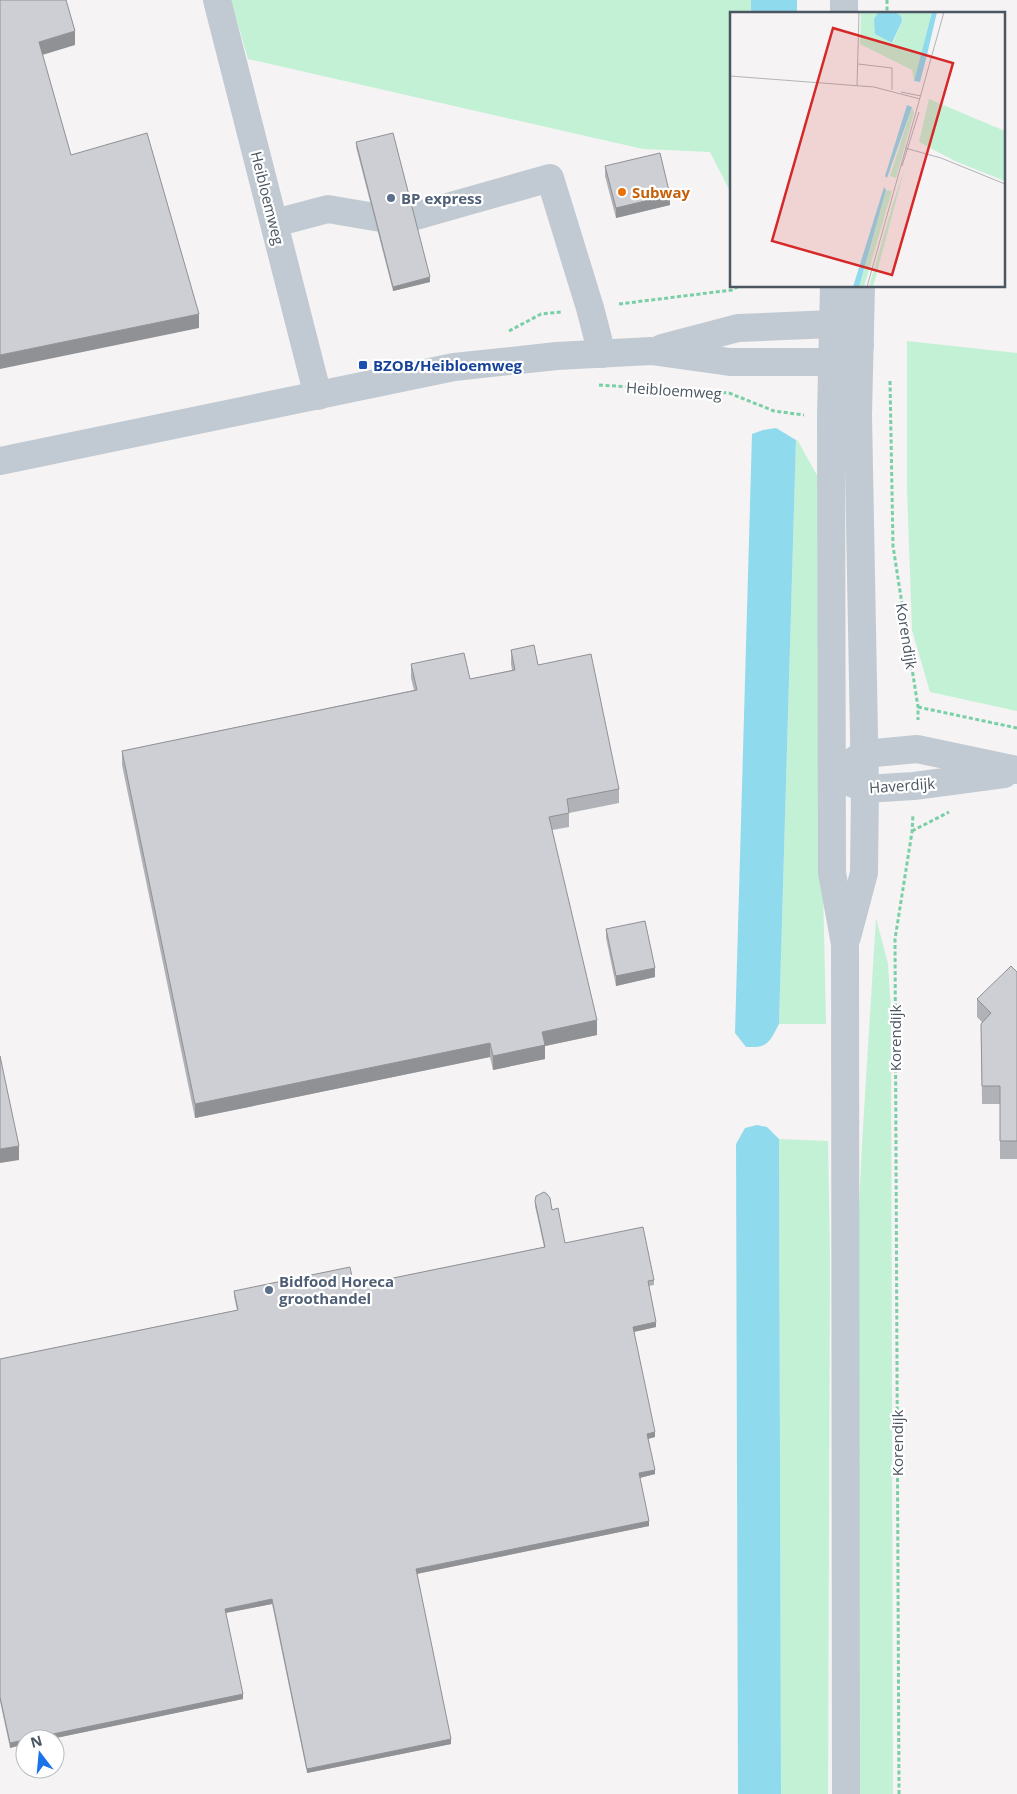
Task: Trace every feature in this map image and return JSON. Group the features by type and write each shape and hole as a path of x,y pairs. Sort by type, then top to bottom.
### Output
{"street":[{"name":"Heibloemweg","path":"218,0 318,396"},
{"path":"275,223 328,209 398,221 550,178 590,308 602,354"},
{"path":"834,288 831,415 832,873 845,944 846,1794"},
{"path":"845,944 864,873 865,789 858,415 861,288"},
{"path":"0,461 454,367 557,356 651,351 738,328 832,324 860,345"},
{"path":"651,351 730,362 832,362 860,345"},
{"name":"Haverdijk","path":"832,774 864,754 917,749 1017,771"},
{"name":"Haverdijk","path":"832,774 865,789 914,786 1017,771"}],"path":[{"name":"Korendijk","path":"890,376 893,546 918,707 917,749"},
{"name":"Heibloemweg","path":"593,385 729,394 774,411 805,416 831,415"},
{"path":"858,415 891,415"},
{"path":"918,707 1017,728"},
{"name":"Korendijk","path":"899,1794 894,939 912,832 914,786"}],"green space":[{"path":"231,0 751,0 751,12 730,12 730,191 710,152 643,149 248,59"},
{"path":"907,341 1017,353 1017,711 930,692 912,630 907,488"},
{"path":"796,440 819,479 819,699 826,1024 779,1024"},
{"path":"876,918 888,964 891,1011 893,1794 859,1794 858,1228"},
{"path":"779,1139 828,1141 830,1260 828,1794 781,1794"}],"water":[{"path":"751,0 797,0 797,12 751,12"},
{"path":"776,428 796,440 779,1024 767,1043 746,1047 735,1033 752,434"},
{"path":"757,1125 767,1127 779,1139 781,1794 738,1794 736,1144 745,1128"}],"building":[{"path":"0,0 66,0 75,31 39,42 71,155 147,133 199,314 0,355"},
{"path":"393,133 430,277 393,287 356,142"},
{"path":"660,153 670,195 616,208 605,166"},
{"path":"534,645 538,665 591,654 619,789 567,799 569,813 549,817 597,1020 542,1032 545,1045 493,1056 490,1043 195,1104 122,751 417,690 411,664 464,653 470,679 515,670 511,650"},
{"path":"645,921 655,968 616,976 606,929"},
{"path":"1011,966 1017,972 1017,1141 1000,1141 1000,1086 982,1086 981,1024 991,1013 977,999"},
{"path":"0,1056 19,1146 0,1149"},
{"path":"544,1192 550,1198 552,1210 558,1208 565,1243 643,1227 654,1280 648,1281 656,1322 633,1327 655,1432 647,1434 655,1470 639,1473 649,1521 416,1569 451,1739 307,1769 272,1599 225,1609 243,1694 65,1731 65,1729 15,1729 15,1742 10,1743 0,1697 0,1359 238,1310 234,1291 350,1267 354,1286 545,1247 535,1201 536,1196"}],"place":[{"name":"Subway","path":"622,192"},
{"name":"BP express","path":"391,198"},
{"name":"BZOB/Heibloemweg","path":"363,365"},
{"name":"Bidfood Horeca groothandel","path":"269,1290"}]}
